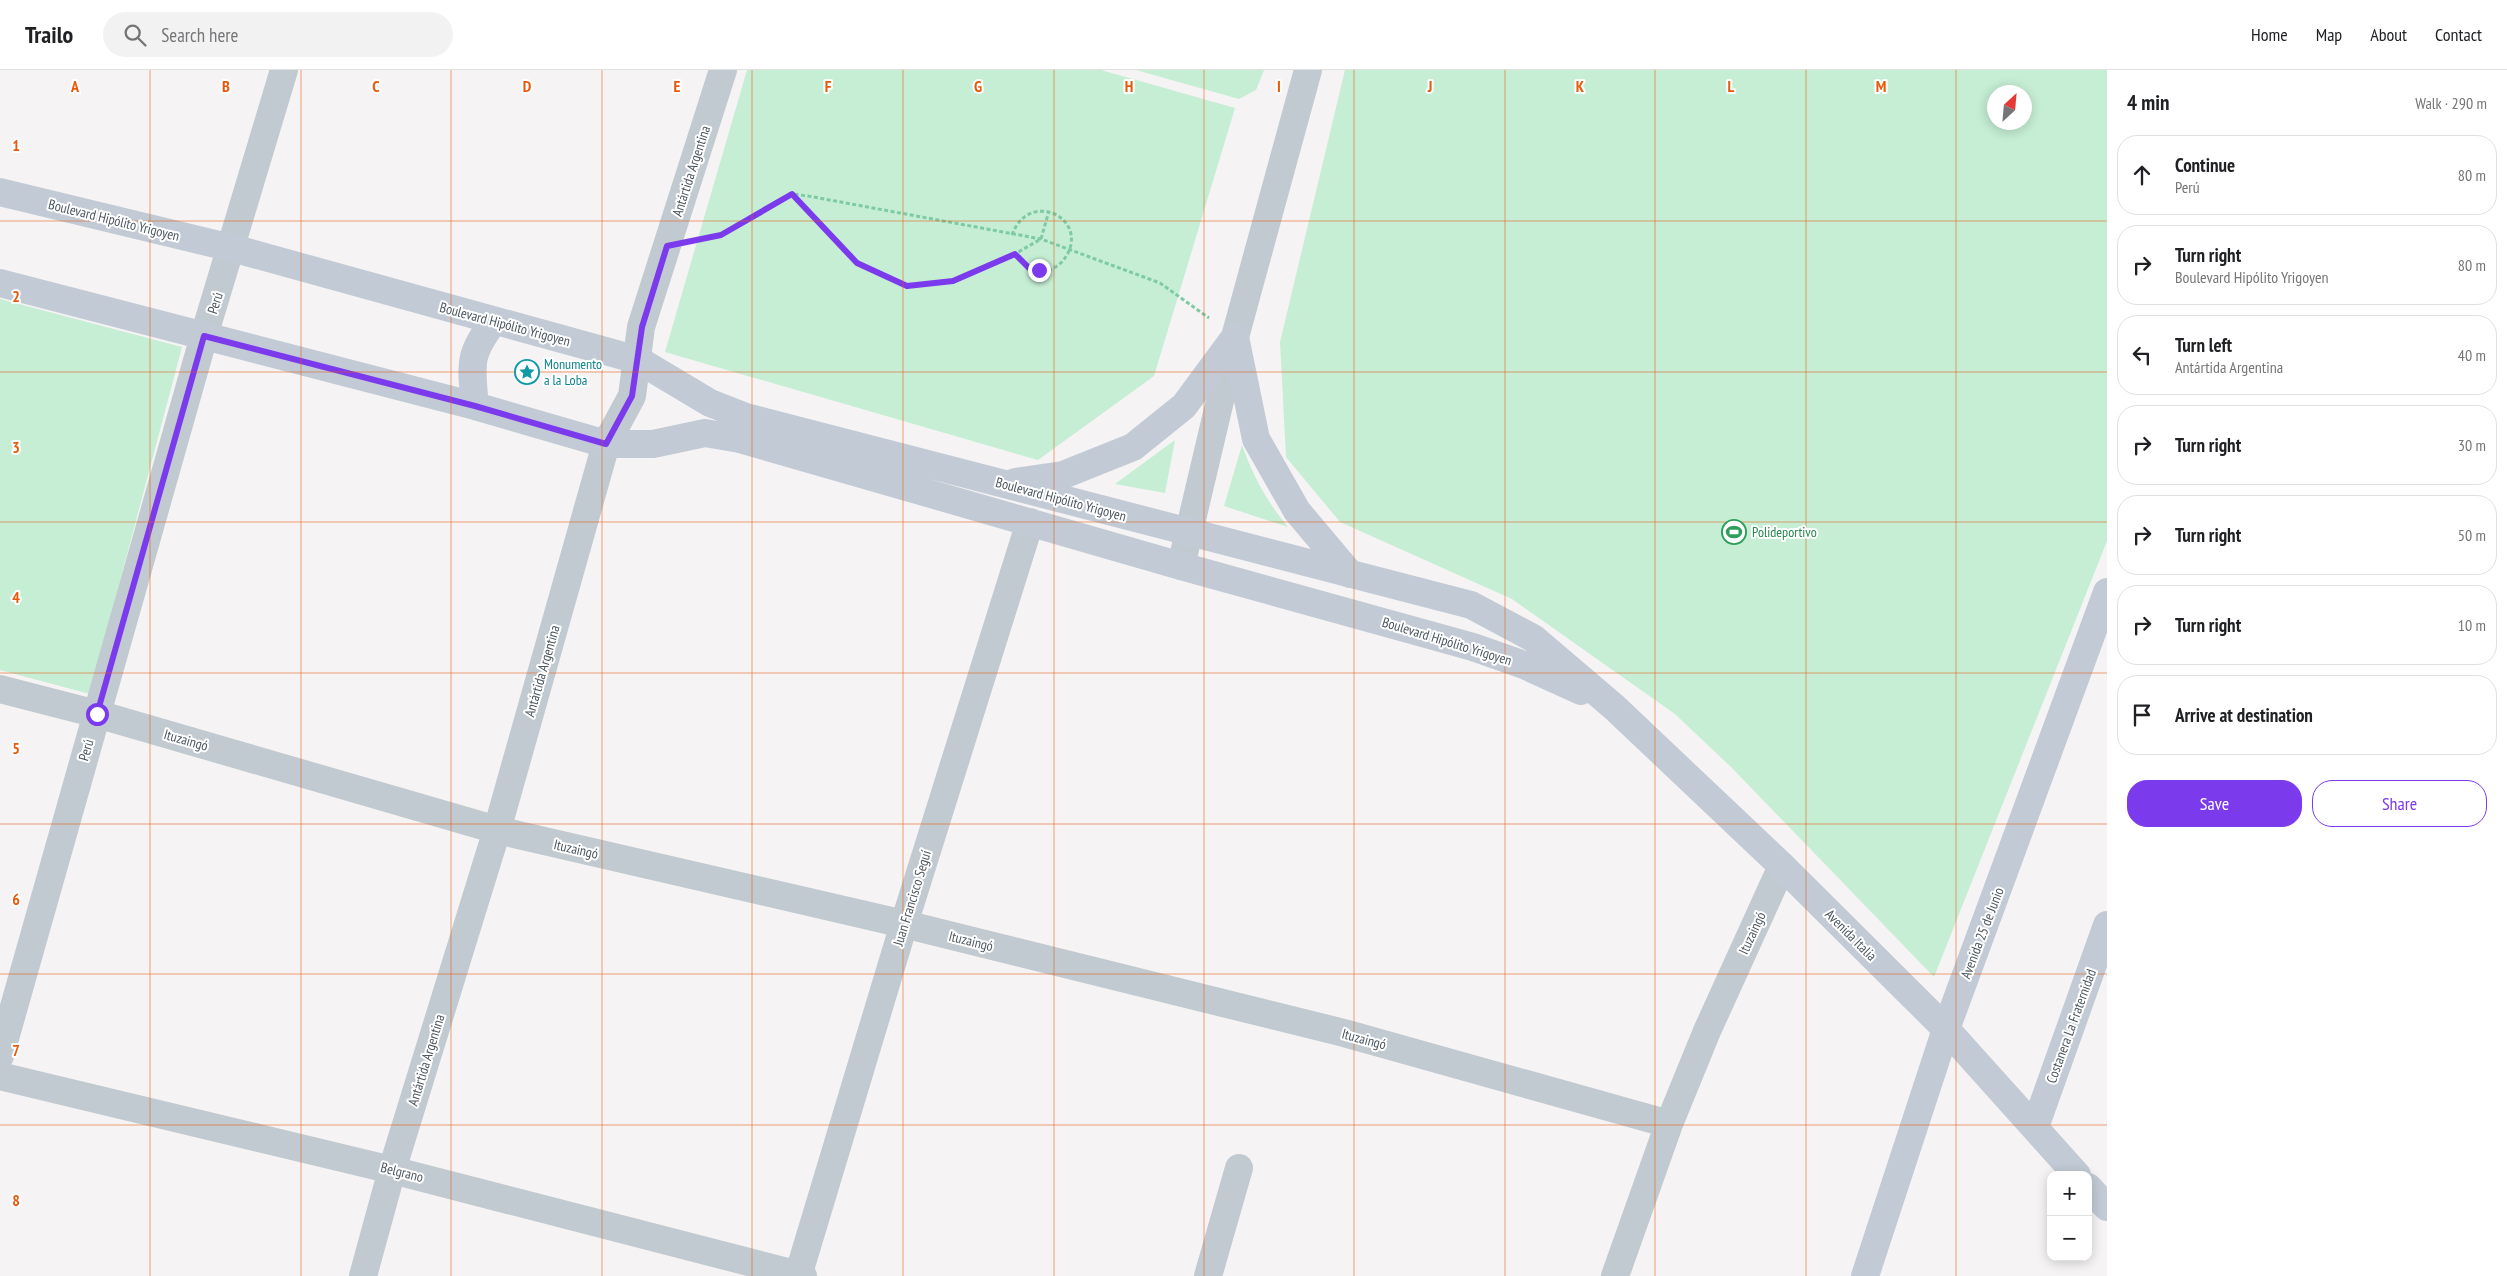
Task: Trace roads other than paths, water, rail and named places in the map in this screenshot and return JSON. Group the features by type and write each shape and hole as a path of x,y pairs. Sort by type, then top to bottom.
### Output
{"main road":[{"name":"Boulevard Hipólito Yrigoyen","path":"0,192 232,248 638,360 710,403 746,417 1470,605 1532,638 1614,707"},
{"name":"Boulevard Hipólito Yrigoyen","path":"0,283 475,406 606,444 653,444 705,433 740,440 1181,566 1473,646 1524,665 1614,707"},
{"path":"475,406 472,367 478,342 494,321"},
{"path":"1003,484 1063,475 1133,448 1184,406 1236,337"},
{"path":"1236,337 1256,439 1297,511 1350,574"},
{"name":"Avenida 25 de Junio","path":"1865,1276 1946,1029 2107,592"},
{"name":"Avenida Italia","path":"1614,707 1782,866 1946,1029 2074,1171"},
{"name":"Costanera La Fraternidad","path":"2035,1127 2107,925"},
{"path":"2092,1191 2107,1208"}],"street":[{"name":"Perú","path":"0,1056 204,336 284,70"},
{"name":"Antártida Argentina","path":"363,1276 392,1170 497,830 606,444 632,396 642,327 723,70"},
{"path":"1181,566 1236,337 1308,70"},
{"name":"Juan Francisco Seguí","path":"800,1276 904,924 1030,522"},
{"name":"Ituzaingó","path":"0,689 97,714 497,830 904,924 1344,1034 1669,1124 1707,1032 1782,866"},
{"name":"Belgrano","path":"0,1076 392,1170 800,1276"},
{"path":"1615,1276 1669,1124"},
{"path":"1208,1276 1239,1168"}],"place":[{"name":"Monumento a la Loba","path":"527,372"},
{"name":"Polideportivo","path":"1734,532"}]}
